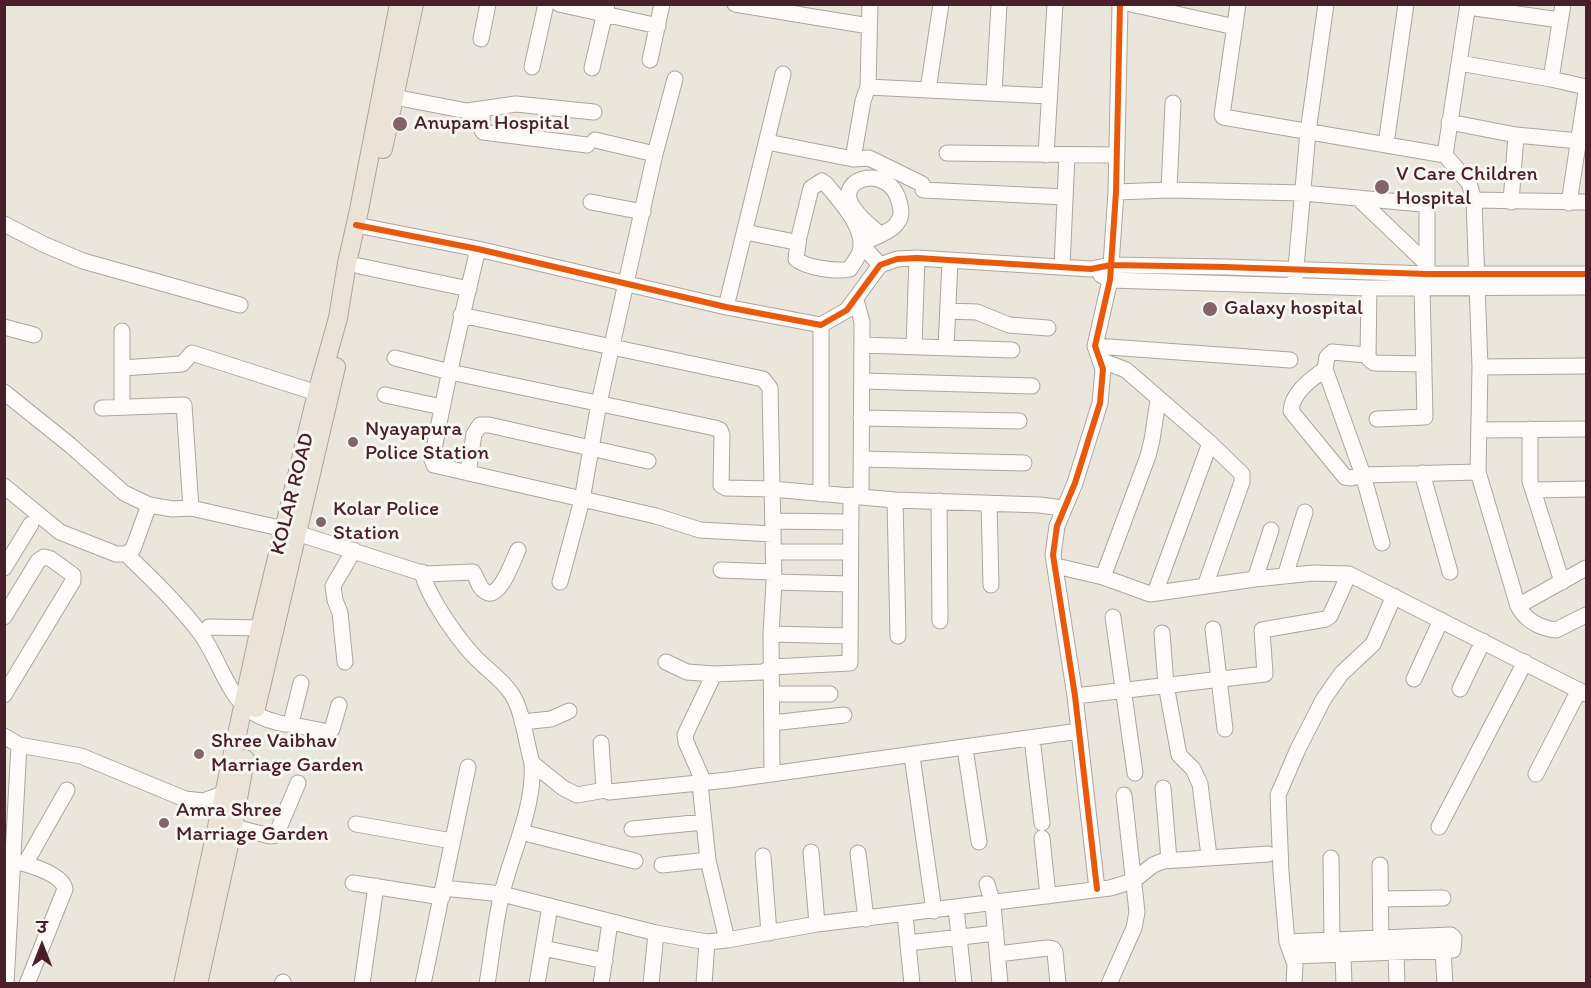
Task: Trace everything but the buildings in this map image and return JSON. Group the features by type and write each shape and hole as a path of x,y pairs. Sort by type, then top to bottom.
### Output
{"main road":[{"name":"KOLAR ROAD","path":"318,419 317,393 361,226 387,96 399,4"},
{"name":"KOLAR ROAD","path":"387,96 414,4"},
{"name":"KOLAR ROAD","path":"198,984 226,825 250,711 318,419 359,266 361,226"},
{"name":"KOLAR ROAD","path":"250,711 260,628 291,531"},
{"name":"KOLAR ROAD","path":"183,984 226,825"}],"street":[{"path":"481,39 488,4"},
{"path":"532,67 546,4"},
{"path":"559,4 606,10 658,26"},
{"path":"650,60 662,4"},
{"path":"735,4 869,26"},
{"path":"854,159 863,101 868,87 870,4"},
{"path":"928,90 941,4"},
{"path":"994,93 999,4"},
{"path":"1046,155 1056,4"},
{"path":"1097,889 1075,696 1053,555 1063,508 1075,483 1100,403 1103,369 1098,353 1111,273 1116,192 1120,4"},
{"path":"1131,4 1235,27"},
{"path":"1238,4 1222,116 1445,155 1469,183 1474,200 1480,367 1478,472 1518,606 1523,615 1529,621 1556,630 1587,615"},
{"path":"1295,278 1308,132 1326,4"},
{"path":"1386,144 1406,4"},
{"path":"1445,155 1468,6 1561,12 1551,79"},
{"path":"592,68 606,10"},
{"path":"1459,63 1587,87"},
{"path":"726,307 783,74"},
{"path":"560,582 582,500 599,403 655,154 675,79"},
{"path":"868,87 1049,96"},
{"path":"1569,203 1587,92"},
{"path":"387,96 467,111 516,104 594,112"},
{"path":"1169,190 1173,103"},
{"path":"483,110 481,128 483,132 592,143 655,154"},
{"path":"1449,122 1516,135 1579,141"},
{"path":"1511,202 1516,135"},
{"path":"767,142 854,159 869,158 922,187 1065,197"},
{"path":"947,153 1115,155"},
{"path":"1062,267 1066,155"},
{"path":"861,244 860,252 850,269 843,270 801,263 796,259 807,201 811,188 818,182 822,181 826,184 857,225 861,244 880,265"},
{"path":"1116,192 1169,190 1303,193 1425,205 1424,418 1377,419"},
{"path":"1358,198 1425,275"},
{"path":"1474,200 1587,202"},
{"path":"591,202 643,212"},
{"path":"4,224 83,261 240,305"},
{"path":"361,226 478,249 726,307 821,325 848,310 880,265 897,259 917,258 1091,269 1111,273 1295,278 1425,275 1587,287"},
{"path":"745,232 790,242"},
{"path":"861,244 880,234"},
{"path":"478,249 461,315 442,408 432,463 434,465 656,516 690,529 709,531 850,522"},
{"path":"914,346 917,258"},
{"path":"946,348 951,261"},
{"path":"359,266 469,289"},
{"path":"1477,280 1587,274"},
{"path":"1295,278 1369,288 1425,275"},
{"path":"1369,288 1367,355 1374,363 1424,364"},
{"path":"666,662 687,672 714,674 763,672 771,667 848,664 851,661 850,522 861,459 862,322 856,300"},
{"path":"948,311 976,312 1008,325 1048,328"},
{"path":"461,315 612,346 768,382 770,388 774,577 771,634 772,773"},
{"path":"821,325 821,494"},
{"path":"4,327 34,335"},
{"path":"122,331 122,407"},
{"path":"862,345 1012,350"},
{"path":"1367,355 1332,352 1326,357 1325,369 1363,475 1383,543"},
{"path":"122,368 182,364 192,353 317,393"},
{"path":"1098,353 1290,360"},
{"path":"1098,353 1126,370 1242,474 1205,586"},
{"path":"395,358 720,430 722,435 721,485 726,488 772,489 895,500 1063,508"},
{"path":"1480,367 1587,366"},
{"path":"1325,369 1305,384 1294,400 1291,411 1345,477 1478,472"},
{"path":"862,381 1032,386"},
{"path":"4,392 70,445 124,493 149,505 173,509 191,508 291,531 422,572 446,574 474,572 479,586 485,592 494,593 499,590 518,550"},
{"path":"385,395 442,408"},
{"path":"1103,577 1148,456 1158,400"},
{"path":"102,408 184,405 191,508"},
{"path":"861,418 1020,421"},
{"path":"468,473 474,434 480,425 489,425 648,460"},
{"path":"1530,429 1530,481 1562,582"},
{"path":"1479,430 1587,429"},
{"path":"1155,593 1210,443"},
{"path":"861,459 1024,463"},
{"path":"1422,473 1450,572"},
{"path":"4,486 60,532 116,554 126,554 133,549 149,505"},
{"path":"1533,490 1587,489"},
{"path":"895,500 898,636"},
{"path":"939,501 940,621"},
{"path":"989,503 991,585"},
{"path":"1285,576 1305,512"},
{"path":"4,568 31,524"},
{"path":"1255,579 1271,530"},
{"path":"345,662 340,613 334,600 333,586 354,550"},
{"path":"773,552 849,552"},
{"path":"126,554 159,586 200,632 212,651 228,687 250,711 288,724 329,732 339,705"},
{"path":"4,617 38,561 44,557 51,559 73,575 73,581 4,695"},
{"path":"1056,566 1103,577 1150,594 1255,579 1329,572 1349,574 1583,692 1536,774"},
{"path":"1518,606 1587,568"},
{"path":"721,570 850,584"},
{"path":"422,572 425,587 452,627 481,663 498,676 513,695 532,764 533,774 521,832 502,894 488,984"},
{"path":"1075,696 1265,674 1262,630 1326,619 1330,616 1349,574"},
{"path":"1294,984 1280,853 1278,795 1323,700 1341,674 1373,644 1394,596"},
{"path":"1113,617 1135,773"},
{"path":"1414,679 1440,620"},
{"path":"209,627 260,628"},
{"path":"1213,629 1225,729"},
{"path":"1162,633 1166,685 1179,755 1193,769 1200,784 1209,856"},
{"path":"771,634 850,636"},
{"path":"1460,689 1483,641"},
{"path":"1439,827 1525,662"},
{"path":"714,674 686,735 686,742 702,783 708,860 727,940"},
{"path":"288,724 291,723 301,682"},
{"path":"772,694 830,694"},
{"path":"522,722 551,719 569,711"},
{"path":"772,723 844,715"},
{"path":"532,764 563,788 577,795 605,790 609,792 702,783 912,756 1079,731"},
{"path":"4,736 19,745 81,756 185,799 203,801 233,791"},
{"path":"1032,738 1048,896"},
{"path":"601,743 605,790"},
{"path":"6,984 19,745"},
{"path":"965,748 979,842"},
{"path":"912,756 934,911"},
{"path":"423,984 468,767"},
{"path":"226,825 270,836 276,835 298,783"},
{"path":"1163,788 1169,860"},
{"path":"14,862 67,790"},
{"path":"1109,984 1134,928 1137,912 1124,795"},
{"path":"632,829 704,822"},
{"path":"356,824 452,842"},
{"path":"521,832 635,861"},
{"path":"811,852 817,924"},
{"path":"858,853 866,919"},
{"path":"353,883 443,893 502,894 656,933 706,942 817,924 1110,888 1133,881 1153,865 1169,860 1268,854"},
{"path":"763,856 769,933"},
{"path":"1331,858 1332,941"},
{"path":"662,865 708,860"},
{"path":"14,862 60,878 64,883 64,889 27,984"},
{"path":"1380,865 1386,948 1396,984"},
{"path":"987,884 993,904 1000,984"},
{"path":"362,984 376,886"},
{"path":"1381,899 1443,898"},
{"path":"537,984 550,906"},
{"path":"956,908 964,984"},
{"path":"905,915 912,984"},
{"path":"601,984 610,922"},
{"path":"651,984 656,933"},
{"path":"908,943 996,933"},
{"path":"1290,949 1343,955 1453,936 1454,949 1443,951 1444,984"},
{"path":"1290,949 1332,941 1386,948"},
{"path":"704,984 706,942"},
{"path":"543,948 605,961"},
{"path":"998,954 1053,949 1058,984"},
{"path":"1343,955 1344,984"}],"cycle path":[{"path":"1097,889 1075,696 1053,555 1057,526 1075,483 1100,403 1103,369 1095,346 1110,280 1116,192 1120,4"},
{"path":"356,225 478,249 726,307 821,325 847,310 880,265 897,259 917,258 1091,269 1111,265 1427,274 1586,274"}],"place":[{"name":"Anupam Hospital","path":"400,124"},
{"name":"V Care Children Hospital","path":"1382,187"},
{"name":"Galaxy hospital","path":"1210,309"},
{"name":"Nyayapura Police Station","path":"353,442"},
{"name":"Kolar Police Station","path":"321,522"},
{"name":"Shree Vaibhav Marriage Garden","path":"199,754"},
{"name":"Amra Shree Marriage Garden","path":"164,823"}]}
